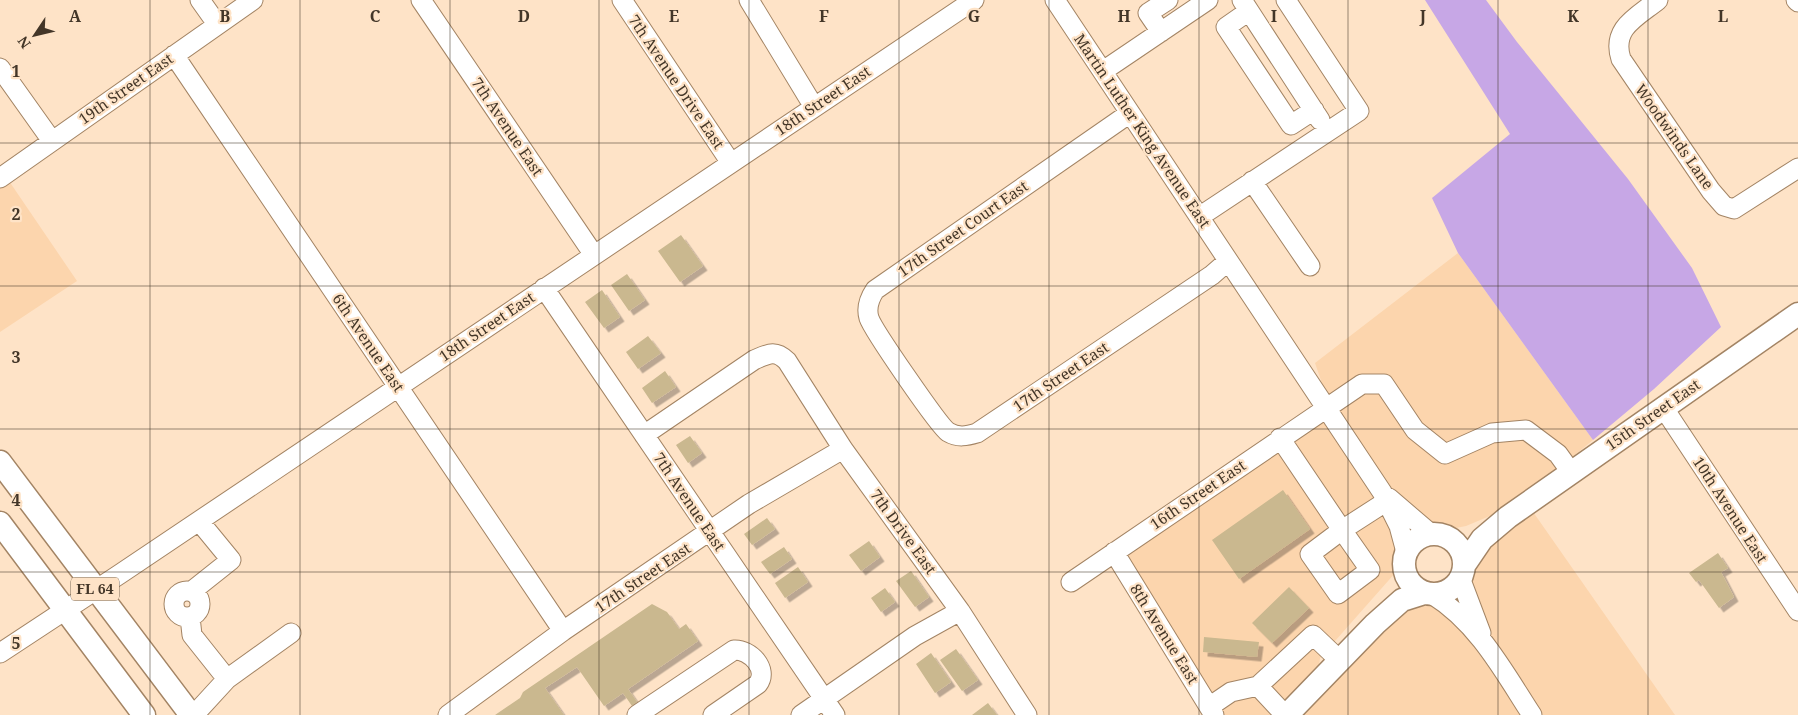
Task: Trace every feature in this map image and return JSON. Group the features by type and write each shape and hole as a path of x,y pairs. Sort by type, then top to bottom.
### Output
{"main road":[{"name":"15th Street East","path":"1463,572 1482,539 1508,516 1798,314"},
{"name":"FL 64","path":"0,462 192,715"},
{"name":"15th Street East","path":"1439,535 1468,533 1508,516"},
{"name":"FL 64","path":"0,523 144,715"},
{"path":"1286,715 1378,606 1406,562 1415,540 1439,535 1460,549 1463,572 1449,591 1402,600 1330,665"},
{"path":"1406,562 1412,585 1429,594"}],"street":[{"path":"200,0 217,24"},
{"name":"19th Street East","path":"0,178 252,0"},
{"name":"7th Avenue East","path":"421,0 594,255"},
{"name":"7th Avenue Drive East","path":"622,0 731,163"},
{"path":"749,0 814,107"},
{"name":"18th Street East","path":"0,653 974,0"},
{"name":"Martin Luther King Avenue East","path":"1055,0 1385,497"},
{"path":"1161,32 1148,13 1168,0"},
{"path":"1102,71 1208,0"},
{"path":"1198,216 1359,110 1286,0"},
{"name":"Woodwinds Lane","path":"1658,0 1626,26 1620,34 1618,49 1620,59 1724,206 1734,209 1798,168"},
{"path":"1314,110 1291,125 1226,27 1245,6 1328,131"},
{"name":"6th Avenue East","path":"174,55 563,631"},
{"path":"0,68 52,141"},
{"name":"17th Street Court East","path":"905,373 870,320 868,307 875,290 1130,113"},
{"path":"1252,181 1310,266"},
{"name":"17th Street East","path":"905,373 945,430 962,436 978,433 1212,275 1228,261"},
{"name":"7th Avenue East","path":"544,288 709,533 835,715"},
{"name":"7th Drive East","path":"644,435 754,360 776,352 787,361 843,449 960,611 1027,715"},
{"name":"16th Street East","path":"1071,582 1362,384 1384,384 1415,430 1445,454 1492,433 1526,430 1558,454 1570,472"},
{"name":"10th Avenue East","path":"1663,407 1798,611"},
{"path":"1280,438 1342,530 1385,497"},
{"name":"17th Street East","path":"448,715 563,631 749,504 843,449"},
{"path":"1385,497 1439,535"},
{"path":"1385,497 1403,536 1406,562"},
{"path":"199,521 231,560 192,591 199,597 197,613 190,617 192,635 227,679"},
{"name":"8th Avenue East","path":"1114,552 1211,711"},
{"path":"1463,572 1487,648"},
{"path":"1429,594 1450,605 1487,648 1532,715"},
{"path":"801,715 915,636 960,611"},
{"path":"192,715 227,679 291,633"},
{"path":"1211,711 1231,692 1258,686 1313,635 1330,665"},
{"path":"637,715 734,650 743,650 762,671 762,678 758,684 713,715"},
{"path":"1258,686 1286,715"}],"shaded area":[{"path":"1425,0 1486,0 1517,42 1628,179 1692,268 1721,327 1654,389 1593,440 1458,253 1432,198 1510,134"},
{"path":"9,181 77,281 0,332 0,187"},
{"path":"1458,253 1593,440 1537,486 1504,510 1466,526 1451,529 1433,525 1389,487 1325,392 1315,363"},
{"path":"1323,419 1375,498 1391,527 1398,551 1395,555 1396,572 1320,658 1318,673 1276,715 1224,715 1124,554"},
{"path":"1531,509 1675,715 1543,715 1494,643 1469,579 1479,555"},
{"path":"1430,603 1461,628 1522,715 1298,715 1407,606"}],"building":[{"path":"681,235 703,266 680,282 658,251"},
{"path":"627,274 645,300 629,311 611,285"},
{"path":"602,290 620,317 604,328 585,302"},
{"path":"648,336 661,353 638,369 626,352"},
{"path":"665,371 676,387 652,403 642,388"},
{"path":"690,436 702,453 688,463 676,445"},
{"path":"1283,490 1310,529 1239,579 1212,540"},
{"path":"767,518 775,529 752,545 744,534"},
{"path":"869,541 880,557 861,571 849,555"},
{"path":"784,547 792,559 770,574 761,562"},
{"path":"1718,553 1728,568 1721,572 1734,597 1719,608 1699,580 1696,582 1689,573"},
{"path":"798,567 808,582 785,598 775,583"},
{"path":"911,571 929,597 915,607 896,581"},
{"path":"1289,587 1309,608 1272,643 1252,623"},
{"path":"885,588 895,602 881,612 871,598"},
{"path":"652,604 667,612 679,629 686,624 698,641 628,689 637,702 632,706 623,693 604,706 577,667 545,688 564,715 495,715 520,698 523,692"},
{"path":"1204,637 1259,642 1257,657 1203,652"},
{"path":"956,649 978,680 962,691 940,660"},
{"path":"931,653 951,682 935,693 916,664"},
{"path":"988,703 997,715 972,715"}]}
